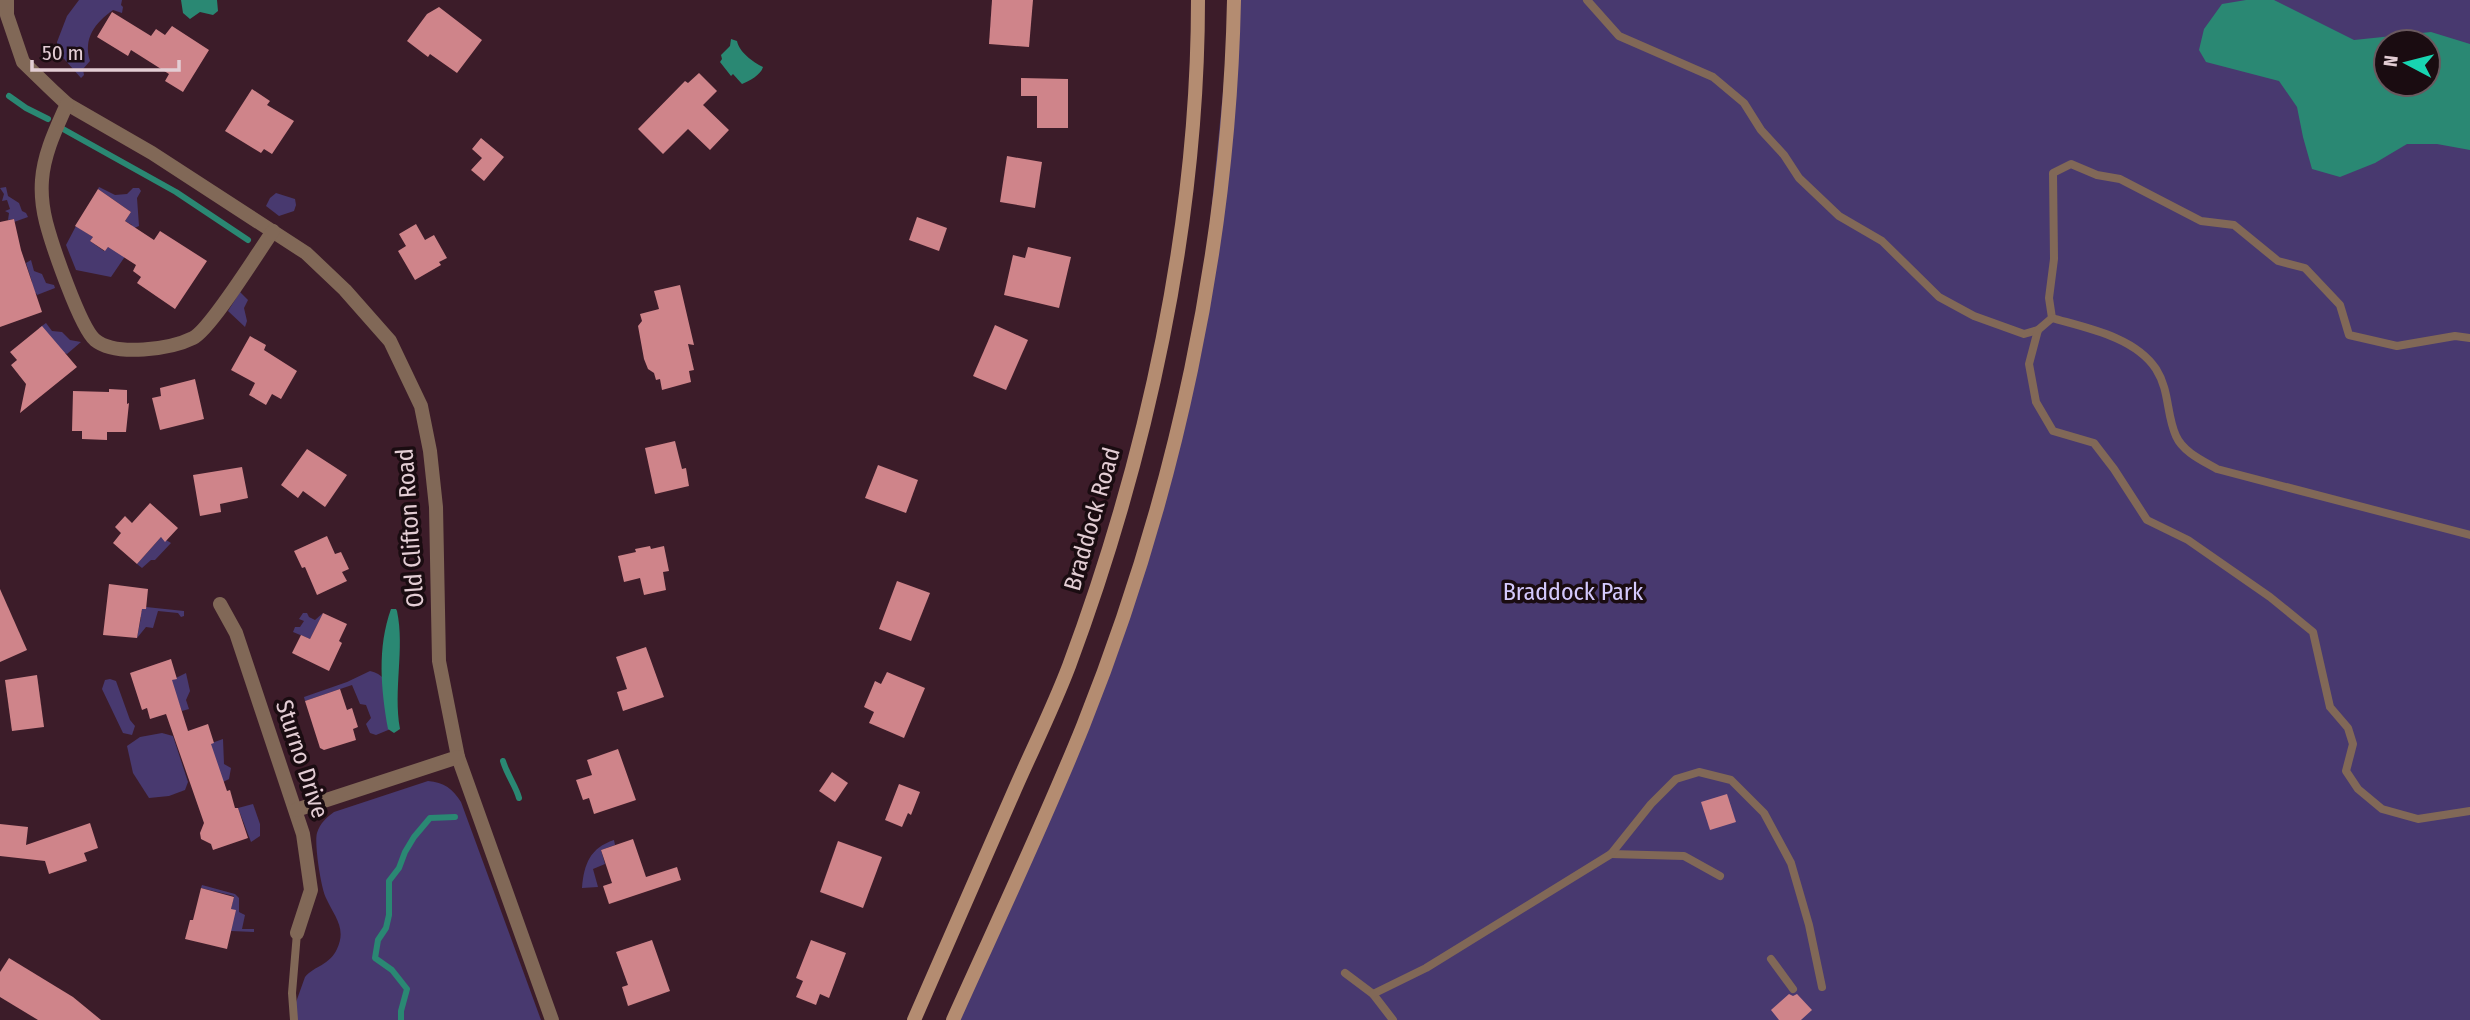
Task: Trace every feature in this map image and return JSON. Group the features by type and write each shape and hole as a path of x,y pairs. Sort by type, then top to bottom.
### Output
{"main road":[{"name":"Braddock Road","path":"914,1020 1068,668 1122,502 1160,347 1177,254 1194,98 1198,0"},
{"path":"953,1020 1005,908 1083,726 1159,501 1206,290 1224,168 1233,61 1234,0"}],"street":[{"name":"Old Clifton Road","path":"7,0 7,15 23,62 67,104 152,153 306,253 345,290 385,335 408,376 421,405 430,452 436,507 439,661 458,757 552,1020"},
{"path":"67,104 46,155 42,182 46,221 82,323 96,341 117,350 167,347 195,337 214,317 273,231"},
{"name":"Sturno Drive","path":"220,604 236,633 296,810 308,858 311,890 297,933"},
{"path":"296,810 458,757"}],"lane":[{"path":"1587,0 1619,36 1713,77 1744,103 1760,130 1784,155 1798,178 1839,216 1882,241 1939,297 1974,316 2024,334 2038,330 2052,318"},
{"path":"2052,318 2049,298 2054,259 2053,173 2071,164 2098,175 2120,179 2201,221 2234,225 2278,261 2305,268 2340,305 2349,335 2397,346 2455,336 2470,338"},
{"path":"2052,318 2092,329 2135,348 2155,368 2166,389 2176,437 2190,453 2217,469 2470,536"},
{"path":"2038,330 2029,364 2036,402 2053,431 2094,443 2147,520 2188,540 2270,597 2313,632 2330,707 2348,727 2353,744 2346,771 2358,789 2382,809 2418,819 2470,811"},
{"path":"1373,994 1426,968 1611,853 1651,804 1676,779 1699,772 1731,780 1764,813 1791,863 1809,925 1822,987"},
{"path":"1611,853 1685,856 1720,876"},
{"path":"294,1020 292,993 297,933"},
{"path":"1771,959 1793,989"},
{"path":"1345,972 1373,994 1393,1020"}],"green space":[{"path":"79,0 122,0 123,7 122,13 113,10 92,32 88,45 90,61 83,69 84,75 81,78 57,51 57,42 67,16"},
{"name":"Braddock Park","path":"1232,0 2470,0 2470,1020 952,1020 1121,620 1200,326"},
{"path":"6,187 8,196 19,203 28,217 14,222 13,219 8,220 9,213 5,211 10,209 7,200 2,201 4,194 0,188"},
{"path":"99,187 115,195 127,194 133,188 139,188 139,226 132,229 132,225 125,221 131,212 98,189"},
{"path":"276,193 295,199 294,211 279,216 266,206"},
{"path":"76,226 93,237 90,241 104,251 108,247 126,255 111,277 76,270 66,245"},
{"path":"31,260 34,271 42,274 46,283 54,285 55,288 37,295 32,294 32,282 26,263"},
{"path":"240,292 248,300 244,308 247,321 245,327 228,311"},
{"path":"46,323 52,331 62,332 70,340 81,342 67,354 61,355 39,328"},
{"path":"161,537 171,543 155,560 142,568 137,564"},
{"path":"146,607 184,611 184,616 158,611 153,628 146,627 137,638 141,617 138,617 142,611 139,609"},
{"path":"303,613 315,620 323,613 310,639 293,632 295,627 300,627 304,621 299,619"},
{"path":"370,671 384,679 388,686 393,728 376,735 370,733 366,724 371,718 366,705 360,704 352,685 305,701 304,697"},
{"path":"186,673 190,691 186,700 189,709 182,711 170,681"},
{"path":"105,680 116,681 130,720 135,726 132,735 123,733 102,689"},
{"path":"162,733 173,736 188,782 185,790 169,796 149,798 133,773 127,746 140,737"},
{"path":"223,739 224,764 231,768 229,779 221,783 209,744"},
{"path":"428,781 448,787 461,802 541,1020 297,1020 295,1005 305,977 334,954 341,935 320,876 316,838 320,826 334,812"},
{"path":"253,804 260,824 260,836 251,842 238,808"},
{"path":"614,840 615,845 601,850 605,864 593,869 598,887 582,888 584,872 594,852"},
{"path":"202,885 235,894 239,898 239,912 245,915 242,929 254,929 254,932 231,931 234,896 201,888"}],"shaded area":[{"path":"181,0 217,0 218,11 213,15 200,12 190,19 183,13"},
{"path":"2246,0 2274,0 2354,40 2372,38 2372,98 2442,98 2442,35 2470,44 2470,150 2437,144 2407,144 2375,163 2340,177 2312,169 2297,107 2279,81 2206,62 2199,50 2204,29 2222,4"},
{"path":"731,39 737,41 743,53 763,67 757,75 742,84 733,74 731,76 720,62 721,55 730,46"},
{"path":"391,609 397,611 400,640 400,729 394,733 388,729 382,669 384,639"}],"building":[{"path":"992,0 1033,0 1029,47 989,44"},
{"path":"439,7 482,40 457,73 430,54 428,57 407,41 427,14"},
{"path":"112,12 151,36 156,29 165,35 172,26 209,50 183,92 165,81 169,74 131,50 128,56 97,37"},
{"path":"699,73 717,91 703,105 729,130 710,150 688,129 663,154 638,129 685,81 688,83"},
{"path":"1021,78 1068,79 1068,128 1037,128 1037,96 1021,96"},
{"path":"252,89 270,101 267,105 294,121 272,154 264,149 261,153 225,131"},
{"path":"481,138 504,157 484,181 471,170 482,158 472,149"},
{"path":"1007,156 1042,162 1035,208 1000,202"},
{"path":"98,189 131,212 125,221 154,240 160,231 207,261 175,309 137,283 141,277 133,271 136,265 108,247 105,251 90,241 93,237 75,226"},
{"path":"917,217 947,228 939,251 909,240"},
{"path":"14,219 21,250 42,312 0,327 0,222"},
{"path":"416,224 425,240 434,235 447,258 439,262 441,265 415,280 398,251 406,246 399,234"},
{"path":"1028,247 1071,257 1059,308 1004,295 1013,255 1025,258"},
{"path":"680,285 694,345 688,344 694,370 689,371 691,382 662,390 660,379 656,380 644,359 638,326 642,321 640,314 659,309 654,291"},
{"path":"995,325 1028,340 1006,390 973,376"},
{"path":"42,326 77,367 20,413 26,384 11,365 17,360 10,352"},
{"path":"250,336 266,345 264,350 297,371 281,399 272,394 266,405 249,395 255,383 231,370"},
{"path":"195,379 204,419 160,430 152,398 161,396 160,388"},
{"path":"109,389 127,390 127,404 129,403 126,432 107,432 107,440 82,439 82,431 72,431 73,391 109,392"},
{"path":"675,441 682,469 686,468 689,486 655,494 645,448"},
{"path":"307,449 347,475 325,507 303,491 298,498 281,485"},
{"path":"878,465 918,480 906,513 865,498"},
{"path":"242,467 248,498 220,504 221,512 200,516 193,475"},
{"path":"150,503 178,528 165,542 161,537 137,564 113,543 121,533 115,527 125,516 132,523"},
{"path":"327,536 335,554 341,552 349,569 342,572 347,581 317,595 305,567 302,568 294,551"},
{"path":"650,546 651,549 664,546 669,571 663,572 666,590 644,595 640,578 624,582 618,556"},
{"path":"897,581 930,593 911,641 879,629"},
{"path":"109,584 148,589 146,609 142,609 137,638 103,635"},
{"path":"0,589 27,650 0,662"},
{"path":"323,613 347,624 339,641 342,643 329,671 292,653 301,635 310,639"},
{"path":"646,647 664,697 623,711 617,692 627,689 616,657"},
{"path":"171,659 177,679 172,680 188,731 208,724 214,743 211,744 227,791 230,790 248,838 213,850 211,844 201,839 204,823 166,714 150,719 147,708 142,710 130,673"},
{"path":"887,672 925,688 904,738 869,723 874,712 864,707 875,681 881,684"},
{"path":"37,675 44,727 12,731 5,680"},
{"path":"340,689 347,710 352,708 358,727 353,729 356,740 324,750 320,748 305,701"},
{"path":"618,749 636,800 594,814 589,798 583,800 576,780 592,775 587,760"},
{"path":"832,772 848,783 835,802 819,791"},
{"path":"899,784 920,792 911,815 908,813 902,827 885,820"},
{"path":"1727,794 1736,822 1710,830 1701,802"},
{"path":"90,823 98,848 84,853 87,861 49,874 45,861 0,856 0,824 28,827 26,845"},
{"path":"633,839 646,877 677,867 681,880 609,904 603,886 612,883 601,850"},
{"path":"838,841 882,857 863,908 820,892"},
{"path":"201,888 234,897 231,909 236,910 227,949 185,939"},
{"path":"652,940 670,991 628,1006 622,987 628,985 616,952"},
{"path":"811,940 846,953 829,998 820,994 816,1005 796,997 803,981 796,978"},
{"path":"9,958 73,997 101,1020 38,1020 0,997 0,972"},
{"path":"1789,994 1797,994 1812,1010 1801,1020 1779,1020 1771,1010"}],"waterway":[{"path":"9,96 48,119"},
{"path":"63,129 176,192 248,240"},
{"path":"503,761 519,798"},
{"path":"401,1020 407,989 392,970 375,958 378,940 386,928 389,915 389,881 399,868 414,837 430,818 455,817"}]}
